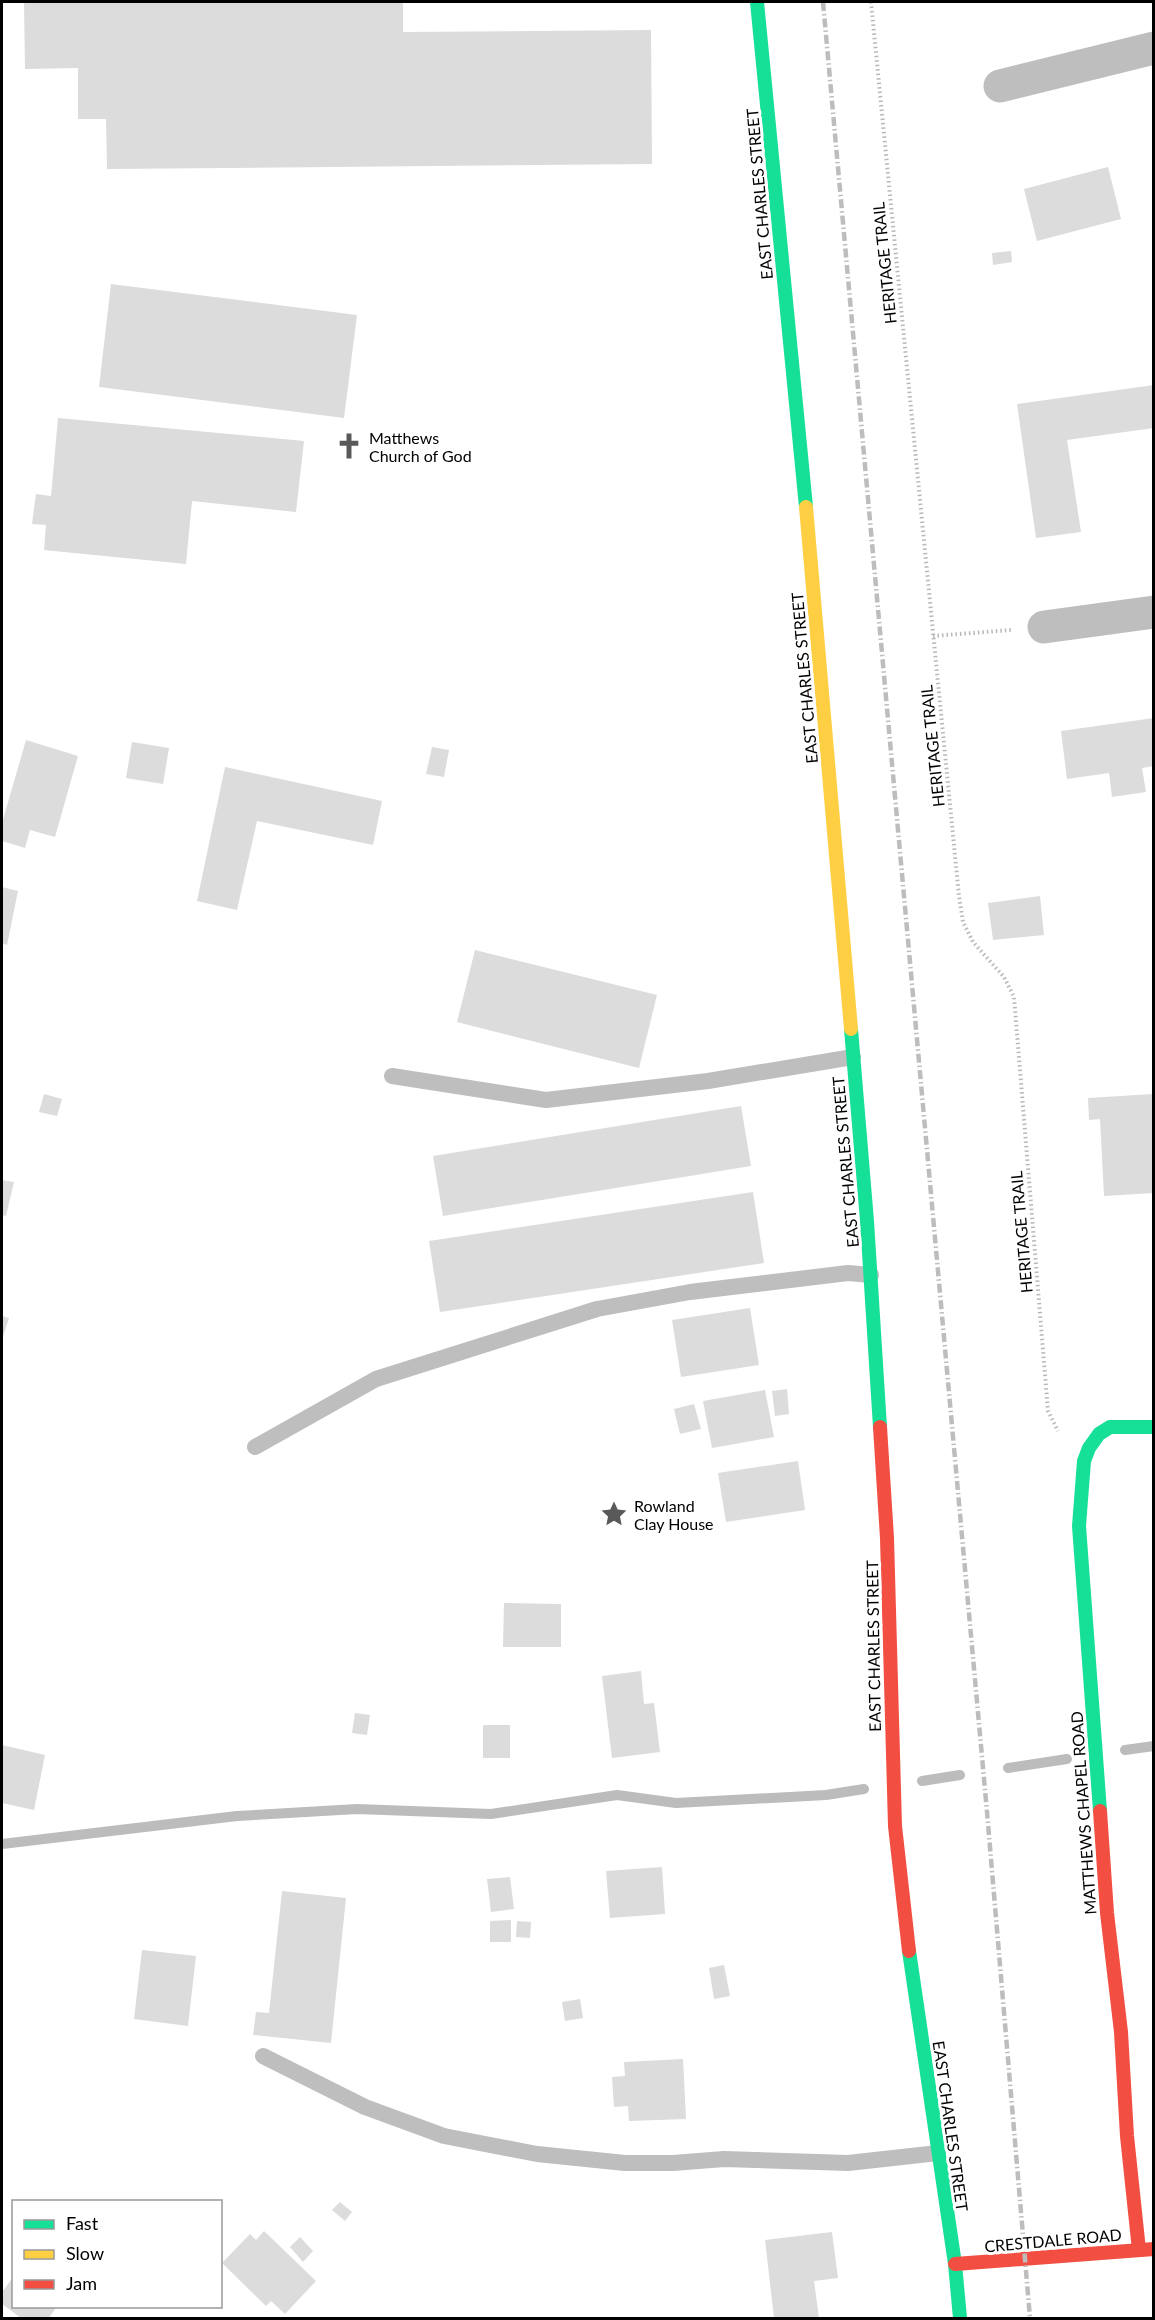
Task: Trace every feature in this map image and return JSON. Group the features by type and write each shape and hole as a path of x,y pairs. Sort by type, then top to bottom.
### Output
{"street":[{"name":"EAST CHARLES STREET","path":"758,2 807,515 871,1275 887,1538 895,1826 911,1968 955,2264 960,2319"},
{"path":"1000,86 1154,48"},
{"path":"1044,627 1154,612"},
{"name":"MATTHEWS CHAPEL ROAD","path":"1139,2250 1127,2136 1121,2032 1107,1913 1080,1537 1081,1476 1089,1448 1099,1434 1110,1427 1154,1427"},
{"name":"CRESTDALE ROAD","path":"955,2264 1154,2248"}],"lane":[{"path":"392,1076 546,1100 708,1081 853,1058"},
{"path":"255,1447 376,1379 597,1309 690,1292 848,1273 871,1275"},
{"path":"263,2056 365,2108 444,2136 537,2154 625,2163 673,2163 724,2159 849,2163 938,2153"}],"path":[{"name":"HERITAGE TRAIL","path":"871,2 963,922 973,942 1004,977 1014,997 1048,1410 1055,1427 1084,1461"},
{"path":"933,636 1044,627"}],"building":[{"path":"24,2 403,2 403,32 651,30 652,164 107,169 106,119 78,119 78,68 25,69"},
{"path":"1108,167 1121,219 1037,241 1024,189"},
{"path":"1011,251 1012,262 993,265 992,253"},
{"path":"111,284 357,315 344,418 99,387"},
{"path":"1154,385 1154,428 1067,440 1081,532 1036,538 1017,404"},
{"path":"58,418 304,441 296,512 192,501 186,564 44,550 46,525 32,524 36,494 51,496"},
{"path":"1154,718 1154,766 1142,768 1146,792 1112,797 1109,773 1067,779 1061,731"},
{"path":"26,740 78,756 55,837 30,830 25,848 2,841 2,823"},
{"path":"132,742 169,748 163,784 126,778"},
{"path":"432,747 449,750 444,777 426,774"},
{"path":"225,767 382,801 373,845 257,821 237,910 197,901"},
{"path":"2,887 18,891 7,945 2,943"},
{"path":"1040,896 1044,935 993,940 988,903"},
{"path":"475,950 657,995 639,1068 457,1022"},
{"path":"44,1094 62,1099 57,1116 39,1112"},
{"path":"1153,1094 1154,1193 1104,1196 1100,1119 1089,1120 1088,1098"},
{"path":"741,1106 751,1166 443,1216 433,1156"},
{"path":"2,1180 14,1182 6,1216 2,1215"},
{"path":"753,1192 764,1263 440,1312 429,1241"},
{"path":"750,1308 759,1365 681,1377 672,1320"},
{"path":"2,1316 9,1318 2,1340"},
{"path":"787,1389 789,1414 775,1416 772,1391"},
{"path":"765,1390 774,1437 712,1448 703,1401"},
{"path":"694,1404 701,1429 680,1434 674,1409"},
{"path":"798,1461 805,1510 726,1522 718,1473"},
{"path":"504,1603 561,1604 561,1647 503,1647"},
{"path":"641,1671 644,1704 654,1703 660,1752 612,1758 602,1676"},
{"path":"355,1713 370,1715 367,1735 352,1733"},
{"path":"483,1725 510,1725 510,1758 483,1758"},
{"path":"2,1745 45,1755 34,1810 2,1803"},
{"path":"662,1867 665,1914 610,1918 606,1871"},
{"path":"510,1877 514,1909 491,1912 487,1879"},
{"path":"282,1891 346,1898 331,2043 253,2035 256,2012 269,2013"},
{"path":"511,1920 511,1942 490,1942 490,1921"},
{"path":"517,1921 531,1922 530,1938 516,1937"},
{"path":"142,1950 196,1956 188,2026 134,2019"},
{"path":"724,1965 730,1996 714,1999 709,1968"},
{"path":"580,1999 583,2018 565,2021 562,2002"},
{"path":"683,2059 686,2119 629,2121 628,2106 614,2107 612,2077 625,2076 624,2062"},
{"path":"340,2202 352,2212 345,2221 332,2210"},
{"path":"264,2231 316,2281 285,2314 271,2301 266,2306 222,2263 250,2234 256,2240"},
{"path":"832,2232 838,2278 814,2281 819,2318 774,2318 765,2240"},
{"path":"300,2237 313,2251 303,2262 290,2247"},
{"path":"12,2279 12,2308 56,2308 49,2318 21,2318 2,2304 2,2292"}],"waterway":[{"path":"1125,1750 1154,1746"},
{"path":"1008,1768 1067,1759"},
{"path":"922,1781 960,1775"},
{"path":"2,1844 237,1816 357,1809 491,1814 617,1795 676,1803 826,1795 864,1789"}],"railway":[{"path":"823,2 987,1812 1030,2318"}],"traffic: fast":[{"path":"757,2 806,507"},
{"path":"851,1029 867,1221 880,1427"},
{"path":"1100,1811 1079,1526 1084,1461 1089,1448 1099,1434 1110,1427 1154,1427"},
{"path":"909,1951 955,2264 960,2318"}],"traffic: slow":[{"path":"806,507 851,1029"}],"traffic: jam":[{"path":"880,1427 887,1538 895,1826 909,1951"},
{"path":"1100,1811 1107,1913 1121,2032 1127,2136 1139,2250"},
{"path":"955,2264 1154,2249"}],"place":[{"name":"Matthews Church of God","path":"349,446"},
{"name":"Rowland Clay House","path":"614,1514"}]}
